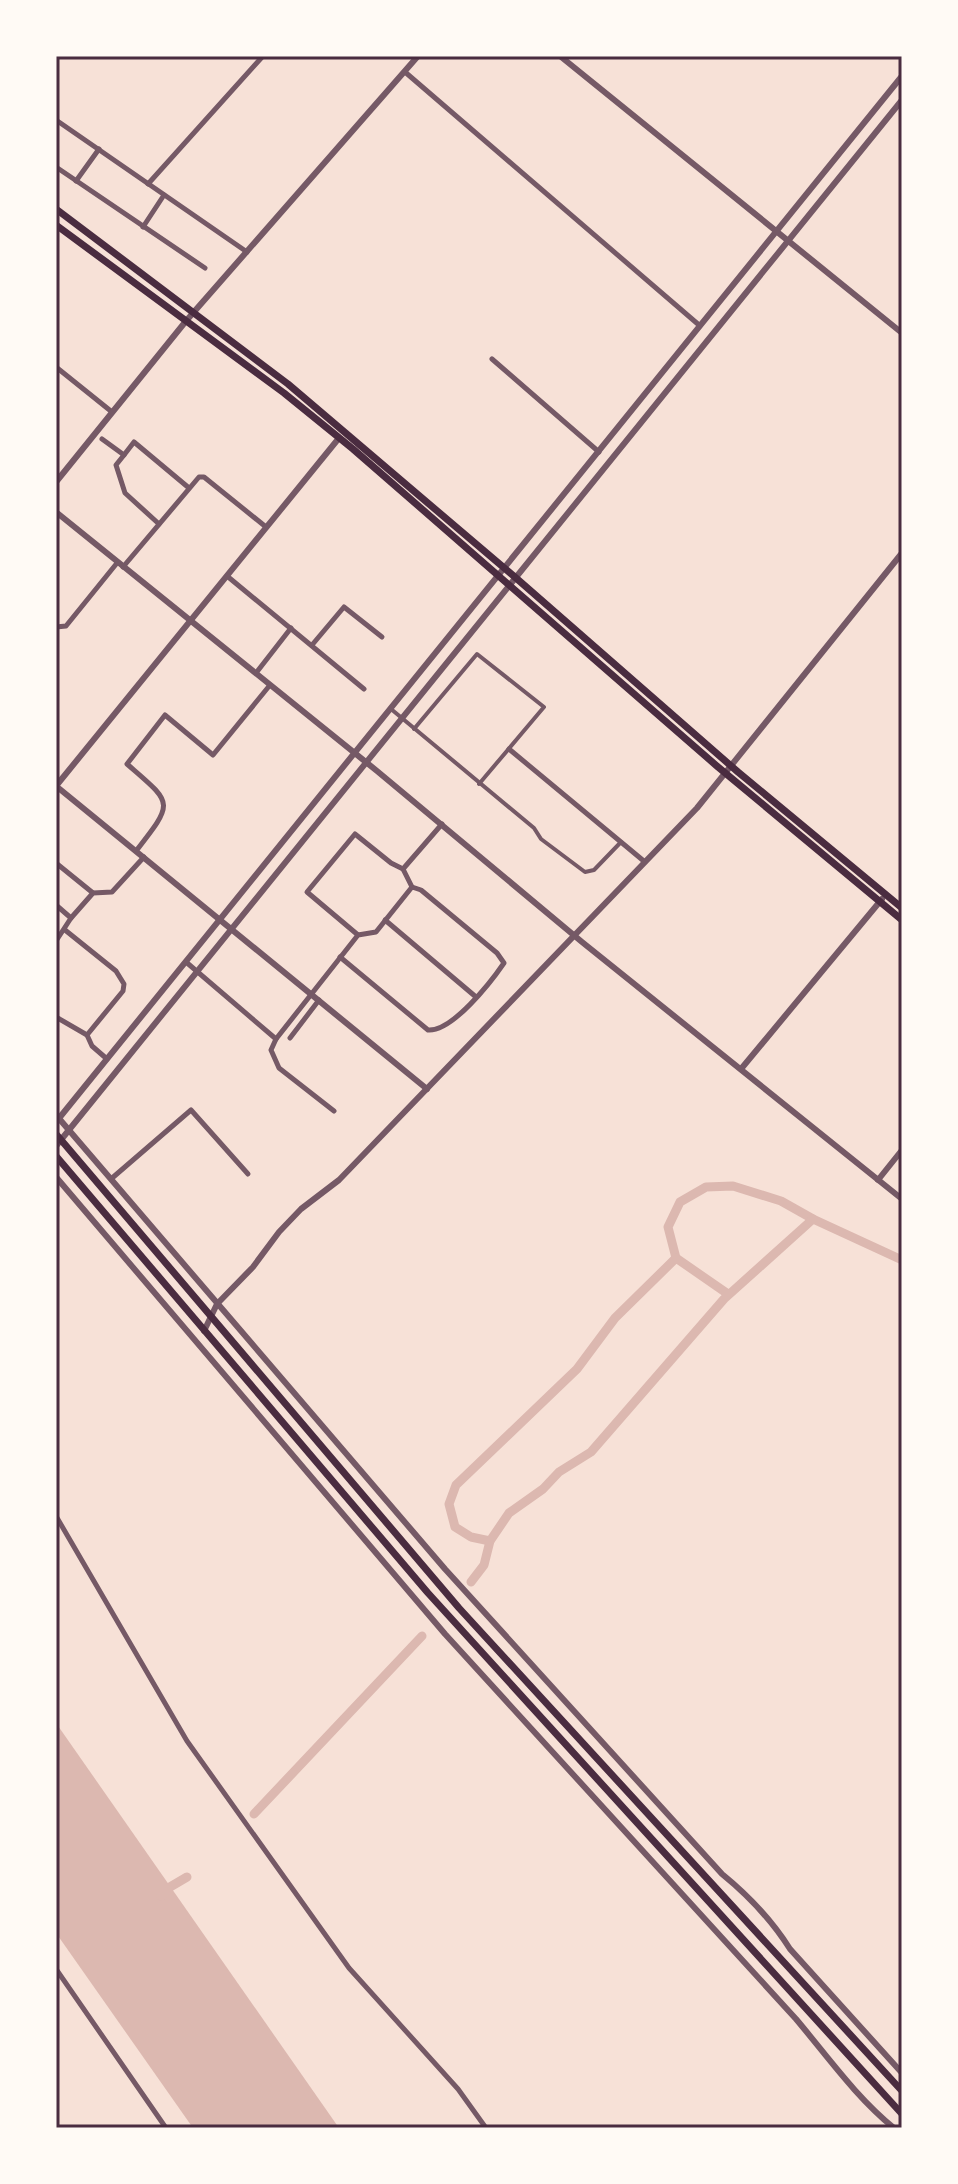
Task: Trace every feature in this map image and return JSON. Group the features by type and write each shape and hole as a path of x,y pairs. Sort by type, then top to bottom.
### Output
{"main road":[{"path":"56,209 288,384 506,569 728,769 902,908"},
{"path":"56,225 284,393 339,438 902,920"},
{"path":"58,1140 459,1608 902,2091"},
{"path":"56,1156 446,1613 902,2114"}],"street":[{"path":"148,184 263,56"},
{"path":"56,482 186,321 418,56"},
{"path":"560,56 902,333"},
{"path":"405,72 699,325"},
{"path":"902,76 506,569 389,707 221,920 57,1118 474,1601 722,1874 748,1896 776,1927 790,1949 902,2073"},
{"path":"58,1140 902,100"},
{"path":"56,120 247,252"},
{"path":"76,181 99,149"},
{"path":"56,167 205,268"},
{"path":"143,227 164,195"},
{"path":"492,359 599,452"},
{"path":"56,367 112,412"},
{"path":"339,438 56,786 427,1089"},
{"path":"102,439 124,455"},
{"path":"159,524 125,493 116,465 134,442 189,488"},
{"path":"56,627 66,626 199,477 204,477 266,527"},
{"path":"56,512 902,1199"},
{"path":"204,1331 217,1304 253,1267 279,1232 301,1209 339,1180 697,808 902,553"},
{"path":"227,576 364,689"},
{"path":"312,645 344,607 382,637"},
{"path":"256,673 291,628"},
{"path":"414,729 477,654 544,707 479,784"},
{"path":"136,851 163,813 164,803 161,794 127,764 165,715 213,755 270,685"},
{"path":"389,707 534,828 541,839 585,872 594,870 621,842"},
{"path":"509,749 645,862"},
{"path":"403,869 442,824"},
{"path":"340,957 428,1030 437,1031 476,997 504,963 497,953 421,890 412,887 403,869 355,834 307,892 358,935"},
{"path":"56,863 93,893 112,892 144,857"},
{"path":"334,1111 279,1068 271,1050 276,1039 358,935 376,932 412,887"},
{"path":"56,941 93,893"},
{"path":"741,1069 886,894"},
{"path":"56,905 71,918"},
{"path":"385,920 476,997"},
{"path":"65,930 116,971 124,984 123,991 87,1035"},
{"path":"186,962 276,1039"},
{"path":"290,1038 319,1000"},
{"path":"56,1017 87,1035 92,1046 107,1059"},
{"path":"111,1179 191,1110 248,1174"},
{"path":"878,1180 902,1150"},
{"path":"56,1177 445,1634 796,2019 837,2071 894,2128"},
{"path":"56,1516 187,1741 349,1968 439,2066 486,2128"},
{"path":"56,1969 166,2128"}],"shaded area":[{"path":"56,1723 339,2128 193,2128 56,1933"}],"waterway":[{"path":"676,1258 668,1227 680,1202 706,1187 733,1186 781,1201 902,1260"},
{"path":"471,1582 484,1565 490,1541 509,1513 543,1489 559,1472 591,1452 724,1299 813,1219"},
{"path":"490,1541 471,1537 455,1527 449,1504 456,1485 577,1369 615,1318 676,1258 728,1294"},
{"path":"254,1814 422,1636"},
{"path":"161,1896 187,1877"}]}
